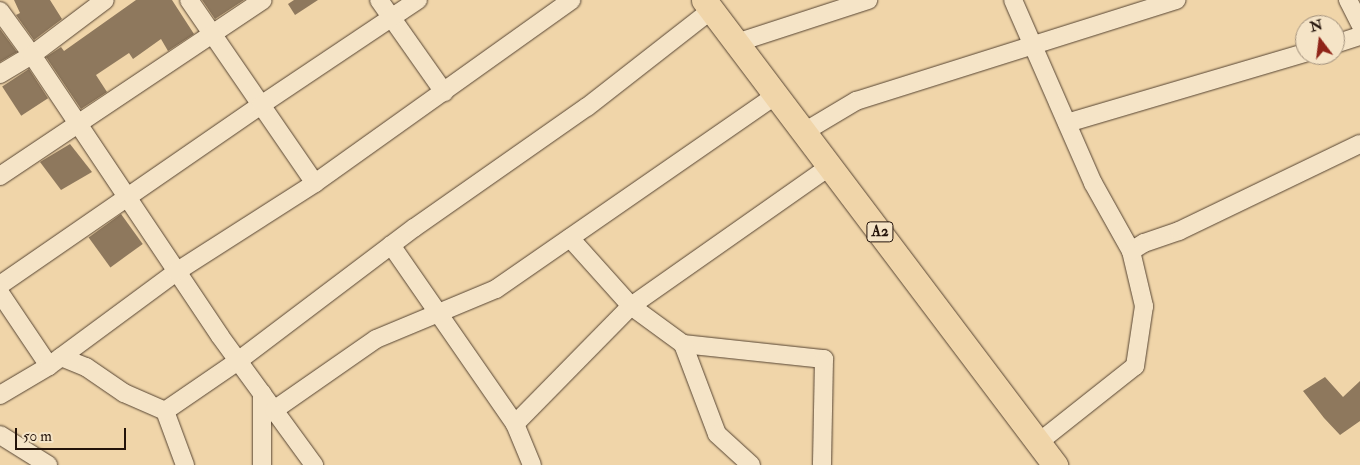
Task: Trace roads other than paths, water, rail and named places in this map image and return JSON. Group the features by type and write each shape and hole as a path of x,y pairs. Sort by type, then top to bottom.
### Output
{"highway":[{"name":"A2","path":"708,5 1055,465"}],"street":[{"path":"0,74 32,55 105,0"},
{"path":"189,0 314,183"},
{"path":"0,176 264,0"},
{"path":"379,0 444,92"},
{"path":"0,285 126,197 418,0"},
{"path":"0,396 55,362 176,272 314,183 572,0"},
{"path":"736,43 868,0"},
{"path":"1013,0 1093,183 1131,251 1144,306 1135,366 1038,443"},
{"path":"804,132 856,101 1176,0"},
{"path":"1348,0 1360,24"},
{"path":"165,411 238,361 391,245 587,107 708,5"},
{"path":"0,11 32,55 176,272 314,465"},
{"path":"1345,41 1360,36"},
{"path":"1067,123 1295,56"},
{"path":"274,410 376,339 496,289 776,95"},
{"path":"1131,251 1144,243 1179,231 1360,144"},
{"path":"515,424 631,306 830,166"},
{"path":"570,238 631,306 682,344 824,358 822,465"},
{"path":"391,245 515,424 532,465"},
{"path":"0,293 55,362 86,367 124,393 165,411 185,465"},
{"path":"682,344 717,434 751,465"},
{"path":"262,393 262,465"},
{"path":"0,435 48,465"}]}
